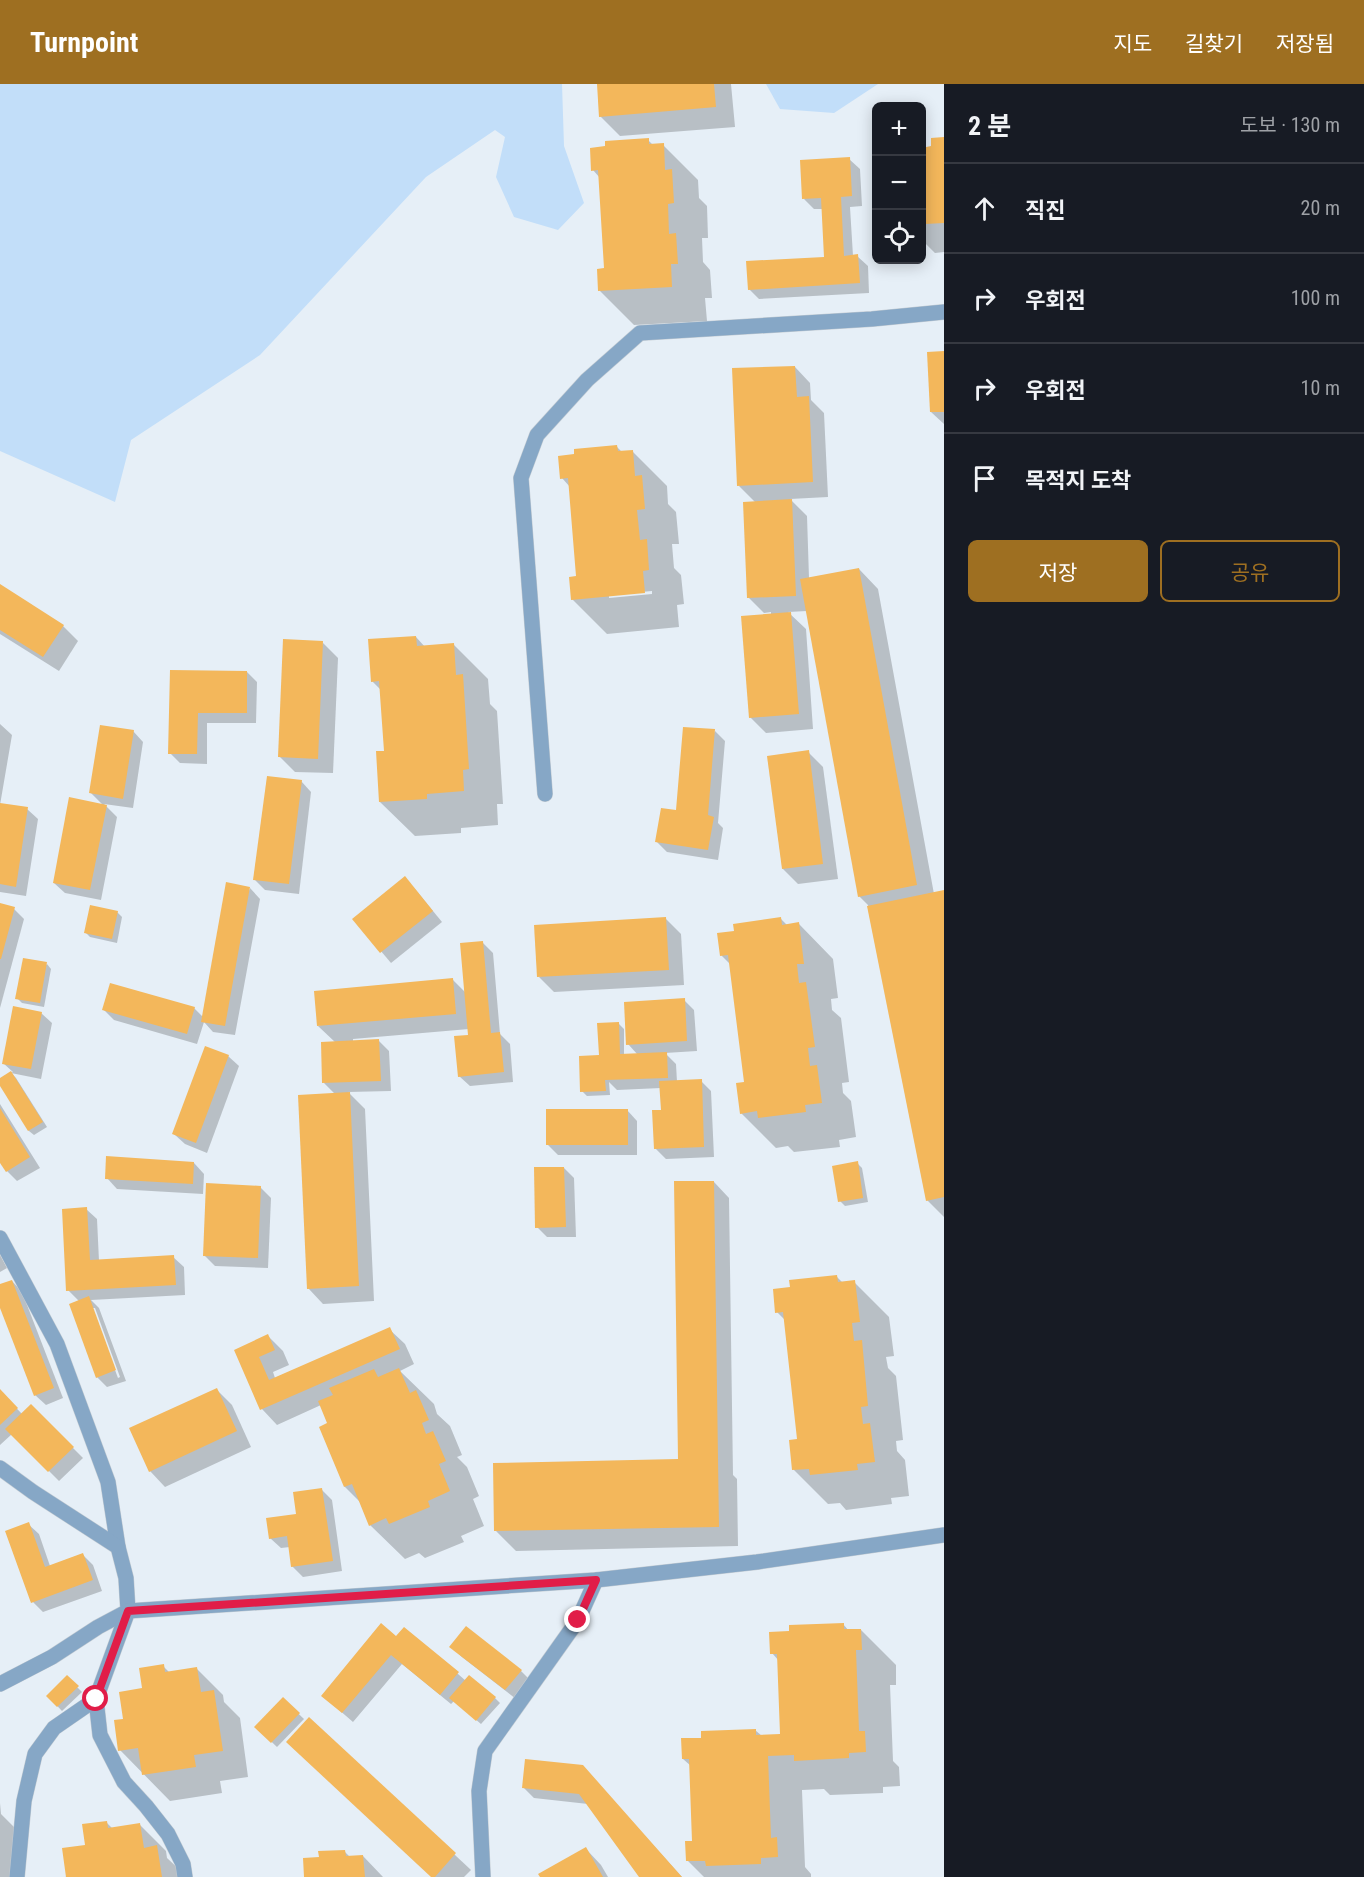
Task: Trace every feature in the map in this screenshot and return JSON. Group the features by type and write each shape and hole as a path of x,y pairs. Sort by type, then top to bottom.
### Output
{"street":[{"path":"545,794 521,478 537,435 587,380 640,333 872,319 944,312"},
{"path":"0,1238 57,1344 108,1482 118,1547 126,1578 128,1611 96,1699 100,1735 124,1782 147,1806 168,1834 183,1864 185,1877"},
{"path":"0,1468 118,1547"},
{"path":"0,1684 52,1657 98,1627 128,1611 596,1580 757,1562 944,1535"},
{"path":"483,1877 479,1791 485,1751 578,1620 596,1580"},
{"path":"17,1877 24,1801 35,1754 54,1728 96,1699"}],"shaded area":[{"path":"0,84 562,84 564,146 584,203 558,230 514,217 496,177 505,137 495,130 426,177 260,355 131,440 115,502 0,451"},
{"path":"766,84 878,84 834,113 780,109"}],"building":[{"path":"597,84 714,84 716,107 599,117"},
{"path":"944,137 944,223 926,224 926,147 931,146 931,138"},
{"path":"649,138 649,144 664,143 665,170 672,169 674,203 668,204 669,234 676,233 678,264 671,264 672,287 598,291 597,269 604,268 598,170 591,171 590,148 605,146 605,141"},
{"path":"850,157 852,196 841,197 844,256 858,254 860,283 748,290 746,261 824,257 821,198 802,199 800,160"},
{"path":"944,351 944,412 930,412 927,352"},
{"path":"795,366 797,397 809,396 813,482 737,486 732,368"},
{"path":"617,445 618,451 633,450 635,476 642,475 645,509 637,510 640,540 647,539 649,570 643,571 645,593 571,600 569,577 576,576 568,478 560,479 558,456 574,454 574,449"},
{"path":"792,499 796,596 747,598 743,502"},
{"path":"859,568 917,885 858,897 800,579"},
{"path":"0,584 64,625 43,657 0,630"},
{"path":"791,612 799,714 749,718 741,616"},
{"path":"416,636 417,646 454,643 456,675 463,674 469,769 463,770 464,791 427,794 427,799 379,802 376,751 384,751 379,681 371,682 368,639"},
{"path":"283,639 323,641 318,759 278,757"},
{"path":"170,670 247,671 247,713 198,713 197,754 168,754"},
{"path":"100,725 134,730 123,799 89,793"},
{"path":"683,727 715,729 708,815 714,817 708,850 655,842 661,808 676,810"},
{"path":"809,750 823,864 782,869 767,756"},
{"path":"267,776 302,780 289,884 253,880"},
{"path":"69,797 107,805 90,890 53,883"},
{"path":"0,803 28,807 16,887 0,884"},
{"path":"405,876 433,911 380,953 352,919"},
{"path":"226,882 250,887 225,1026 201,1022"},
{"path":"944,890 944,1197 926,1201 867,906"},
{"path":"0,903 15,907 1,959 0,959"},
{"path":"90,905 118,911 112,939 84,933"},
{"path":"666,917 669,970 537,977 534,925"},
{"path":"781,917 782,925 799,922 804,964 797,964 799,983 806,982 815,1047 808,1048 810,1066 817,1065 822,1103 805,1105 806,1112 758,1118 757,1111 740,1114 736,1083 744,1082 728,955 720,956 717,933 734,931 733,924"},
{"path":"483,941 491,1033 500,1032 504,1072 458,1077 454,1036 468,1035 460,943"},
{"path":"23,958 47,962 40,1003 15,999"},
{"path":"453,978 456,1014 317,1026 314,991"},
{"path":"110,983 195,1007 187,1034 102,1010"},
{"path":"685,998 687,1041 626,1045 624,1002"},
{"path":"13,1006 42,1012 31,1069 2,1064"},
{"path":"619,1022 620,1054 667,1052 668,1078 605,1080 606,1091 580,1092 579,1056 599,1055 597,1023"},
{"path":"379,1039 381,1081 322,1083 321,1042"},
{"path":"205,1046 229,1055 196,1143 172,1134"},
{"path":"11,1071 43,1122 28,1131 0,1086 0,1078"},
{"path":"702,1079 704,1147 654,1149 652,1110 661,1110 659,1081"},
{"path":"350,1092 359,1286 307,1289 298,1095"},
{"path":"0,1108 30,1157 6,1172 0,1163"},
{"path":"546,1109 628,1109 628,1145 546,1145"},
{"path":"106,1156 194,1162 193,1184 105,1179"},
{"path":"858,1161 863,1198 838,1202 832,1166"},
{"path":"534,1167 564,1167 566,1227 535,1228"},
{"path":"674,1181 714,1181 719,1527 494,1531 493,1463 678,1459"},
{"path":"206,1183 261,1186 258,1258 203,1256"},
{"path":"87,1207 90,1260 174,1255 176,1285 66,1291 62,1209"},
{"path":"837,1275 838,1282 855,1280 860,1322 852,1323 854,1341 862,1340 868,1406 861,1407 863,1424 870,1423 875,1462 857,1464 858,1470 810,1475 809,1469 792,1470 789,1440 797,1439 783,1312 775,1313 773,1289 790,1287 789,1280"},
{"path":"12,1280 54,1388 34,1396 0,1308 0,1284"},
{"path":"89,1296 116,1370 96,1378 69,1304"},
{"path":"390,1327 400,1349 260,1410 234,1350 268,1334 275,1350 259,1357 269,1380"},
{"path":"399,1368 410,1393 416,1390 429,1420 422,1423 426,1434 433,1431 446,1461 439,1464 450,1491 428,1501 430,1507 389,1524 386,1518 369,1526 352,1484 344,1487 319,1427 327,1423 318,1401 333,1395 329,1388 374,1369 378,1377"},
{"path":"217,1388 237,1431 149,1472 129,1428"},
{"path":"0,1389 18,1408 0,1425"},
{"path":"31,1404 74,1447 48,1472 5,1429"},
{"path":"322,1488 333,1561 291,1567 287,1536 269,1539 266,1518 296,1514 293,1492"},
{"path":"29,1522 45,1567 83,1553 93,1580 31,1603 5,1531"},
{"path":"381,1623 396,1636 404,1627 459,1672 440,1695 391,1655 342,1713 321,1696"},
{"path":"844,1623 844,1629 861,1629 862,1650 856,1650 859,1731 865,1731 866,1752 849,1753 849,1758 794,1761 794,1755 768,1756 771,1838 777,1837 778,1857 761,1858 761,1864 706,1866 705,1861 686,1861 685,1841 692,1841 689,1759 682,1759 681,1738 701,1738 701,1731 756,1729 756,1735 780,1734 777,1654 770,1654 769,1632 789,1631 789,1625"},
{"path":"466,1626 522,1670 505,1690 449,1647"},
{"path":"164,1664 165,1672 197,1667 201,1692 214,1690 223,1751 194,1755 196,1767 142,1775 138,1748 118,1751 114,1720 123,1719 119,1692 142,1688 139,1668"},
{"path":"67,1675 79,1686 57,1707 46,1696"},
{"path":"469,1675 496,1697 476,1721 449,1698"},
{"path":"283,1697 300,1713 271,1743 254,1727"},
{"path":"309,1717 456,1853 435,1877 431,1877 286,1742"},
{"path":"525,1759 583,1765 682,1877 639,1877 579,1794 522,1788"},
{"path":"107,1821 108,1828 140,1823 144,1848 157,1845 162,1877 66,1877 62,1848 85,1845 82,1824"},
{"path":"586,1847 603,1877 540,1877 538,1874"},
{"path":"345,1850 346,1856 363,1855 365,1877 304,1877 303,1858 319,1857 318,1851"}],"route":[{"path":"96,1699 128,1611 596,1580 578,1620"}]}
